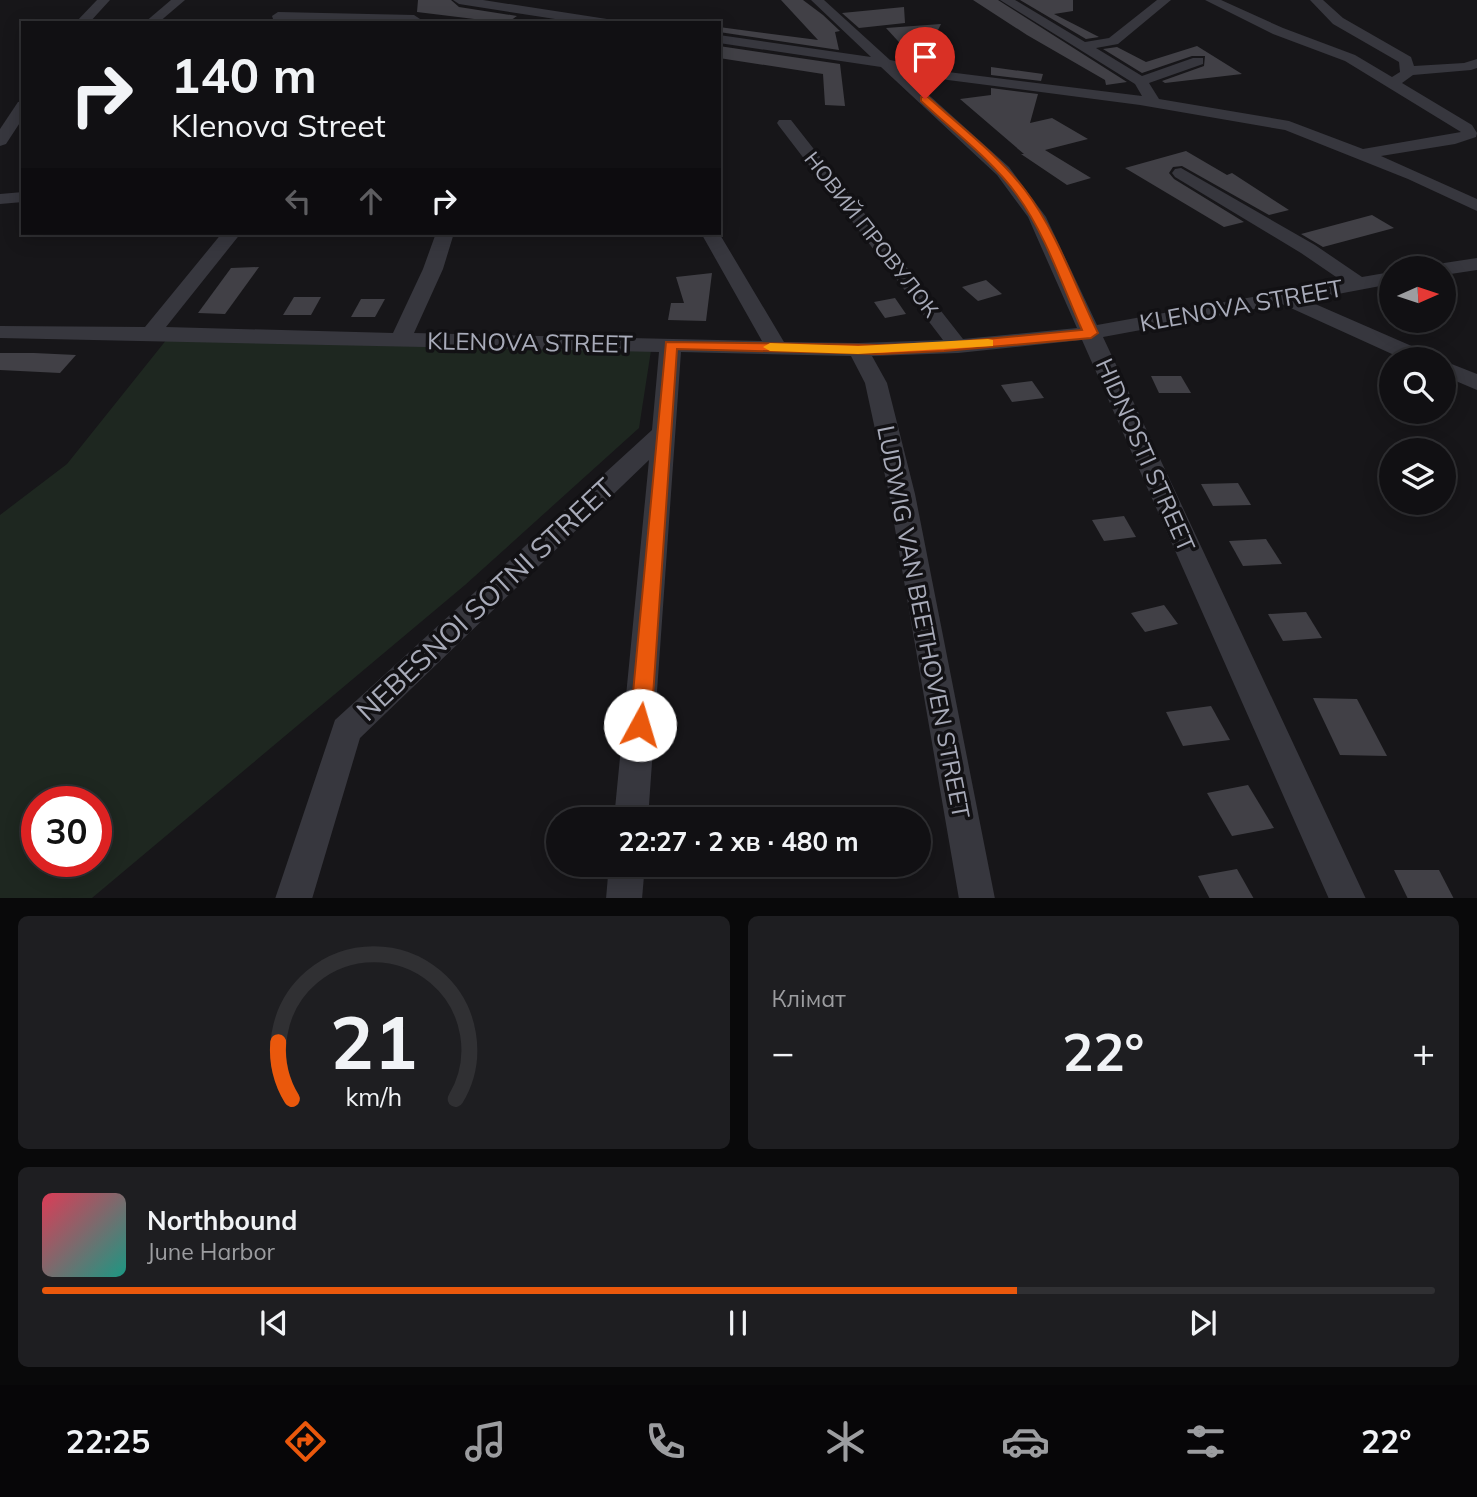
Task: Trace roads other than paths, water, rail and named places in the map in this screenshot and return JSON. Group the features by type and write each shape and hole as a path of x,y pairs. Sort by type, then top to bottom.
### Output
{"street":[{"path":"83,21 104,0"},
{"path":"153,21 179,0"},
{"path":"459,0 594,21"},
{"path":"563,16 577,0"},
{"name":"HIDNOSTI STREET","path":"817,0 1003,171 1037,217 1348,898"},
{"path":"1006,0 1140,81 1153,102"},
{"path":"1084,46 1104,43 1123,35 1165,0"},
{"path":"1211,0 1278,31 1335,50 1466,128 1470,134 1455,139 1365,154"},
{"path":"1316,0 1338,21 1398,53 1406,60 1407,71"},
{"path":"278,16 412,21 424,6"},
{"path":"721,39 886,63 948,76 1153,102 1289,126 1365,154 1477,206"},
{"path":"1140,81 1198,61"},
{"path":"1393,83 1407,71 1466,67 1477,63"},
{"path":"0,141 21,108"},
{"name":"НОВИЙ ПРОВУЛОК","path":"785,122 958,346"},
{"path":"1181,173 1308,249 1359,284"},
{"path":"0,199 21,197"},
{"path":"150,334 230,235"},
{"path":"401,339 433,269 444,235"},
{"path":"711,235 776,347"},
{"path":"1456,267 1477,264"},
{"name":"KLENOVA STREET","path":"0,332 858,350 958,346 1091,333 1379,280"},
{"path":"1283,297 1395,347"},
{"path":"632,807 671,345"},
{"name":"LUDWIG VAN BEETHOVEN STREET","path":"858,350 876,383 902,494 977,898"},
{"path":"1456,373 1477,383"},
{"name":"NEBESNOI SOTNI STREET","path":"293,898 346,730 662,434"},
{"path":"624,898 626,877"}]}
